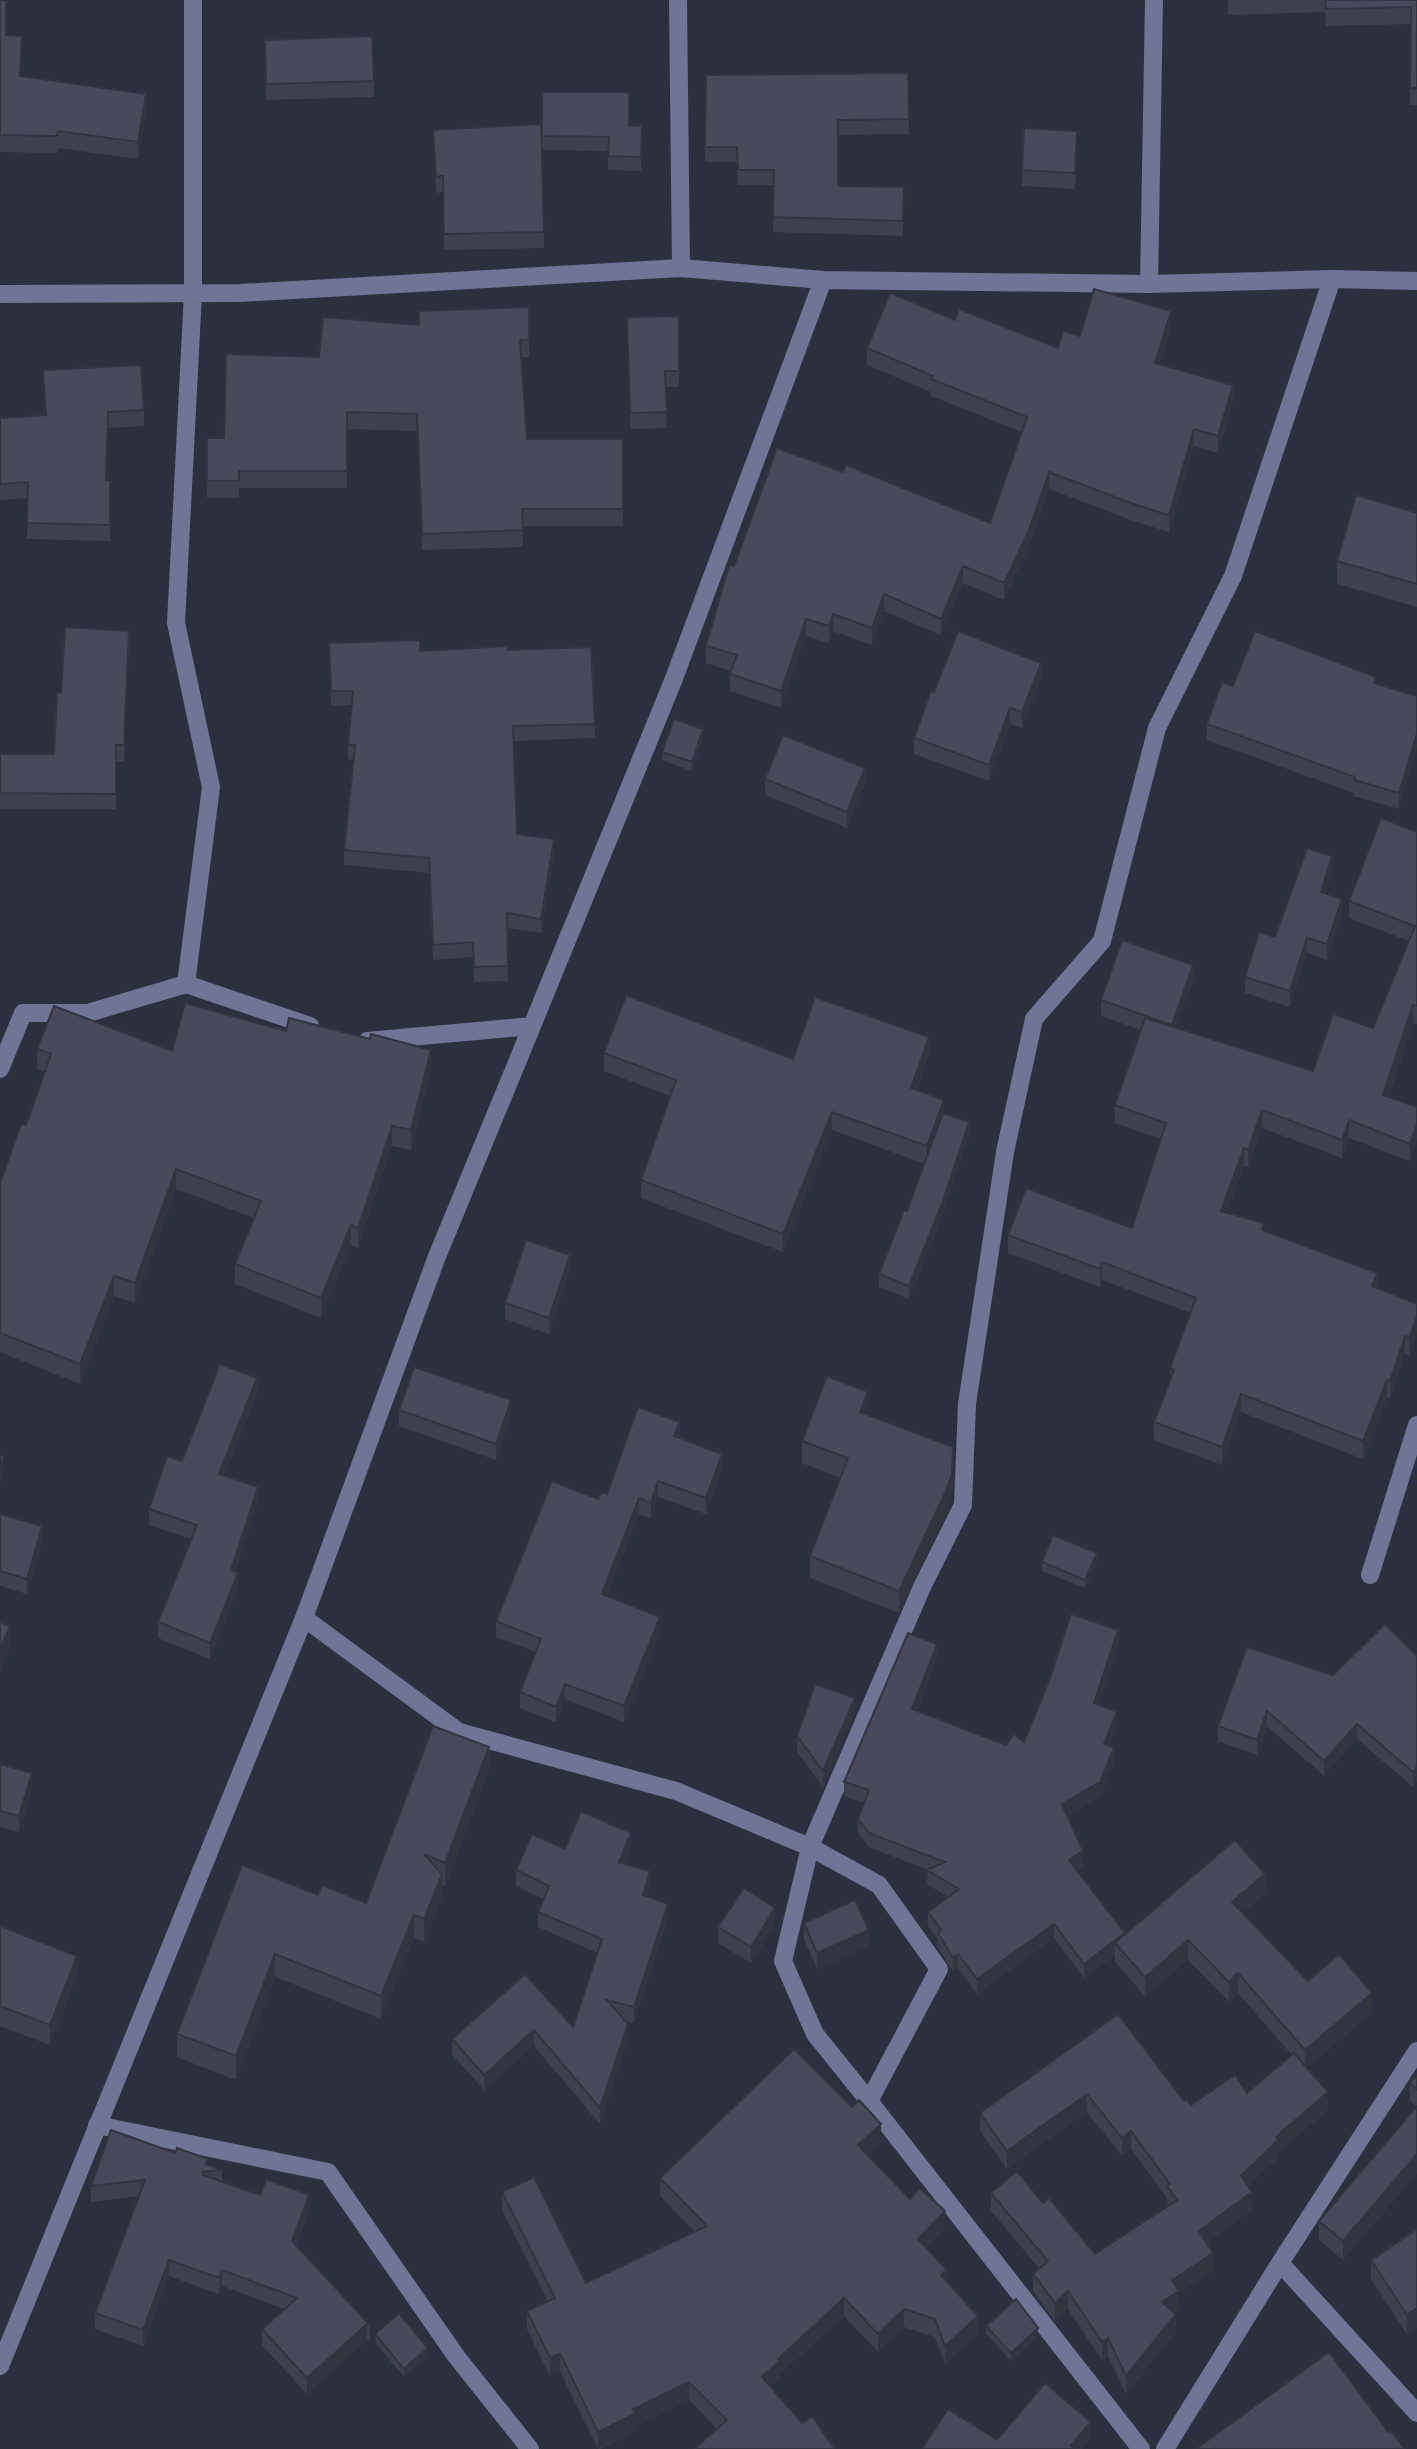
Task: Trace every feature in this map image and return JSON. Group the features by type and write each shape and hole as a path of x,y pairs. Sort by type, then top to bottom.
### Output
{"street":[{"path":"186,984 211,788 176,623 194,293 193,0"},
{"path":"678,0 681,268"},
{"path":"1149,284 1154,0"},
{"path":"0,294 240,293 681,268 823,280 1149,284 1332,279 1417,281"},
{"path":"1141,2449 815,2034 783,1961 810,1847 922,1587 963,1505 967,1404 1005,1152 1034,1019 1102,941 1157,728 1233,576 1332,279"},
{"path":"0,2366 304,1618 436,1259 673,681 823,280"},
{"path":"0,1069 23,1013 88,1013 186,984 330,1033"},
{"path":"356,1042 532,1026"},
{"path":"1370,1575 1417,1425"},
{"path":"304,1618 459,1731 676,1791 810,1847 879,1885 939,1969 869,2101"},
{"path":"1165,2449 1280,2263 1417,2051"},
{"path":"97,2125 327,2172 456,2356 530,2449"},
{"path":"1280,2263 1417,2413"}],"building":[{"path":"0,0 6,0 6,35 22,36 20,76 146,94 138,142 58,131 57,136 0,135"},
{"path":"1325,0 1417,0 1417,88 1410,88 1411,7 1326,9"},
{"path":"372,36 374,81 266,84 265,40"},
{"path":"908,73 909,119 838,120 838,186 904,187 903,221 773,217 774,170 738,170 737,147 705,147 706,75"},
{"path":"542,92 629,92 629,125 642,126 641,157 608,156 609,137 542,136"},
{"path":"541,124 544,232 444,234 443,176 436,177 433,130"},
{"path":"1024,128 1077,131 1075,173 1022,170"},
{"path":"1094,289 1171,311 1155,363 1233,385 1218,436 1194,429 1169,515 1049,472 1029,530 1004,583 963,566 941,619 884,594 872,628 833,614 829,626 806,619 781,691 730,674 737,655 706,646 729,565 734,566 777,448 843,472 846,465 990,523 1027,417 931,379 933,376 867,348 890,293 955,320 959,309 1058,348 1063,331 1080,336"},
{"path":"529,307 529,340 520,340 527,439 623,439 623,509 522,509 523,530 422,534 417,414 347,412 347,471 239,471 239,481 207,481 207,438 224,438 226,354 319,357 323,317 419,325 419,311"},
{"path":"679,316 679,371 665,371 667,412 630,413 627,317"},
{"path":"141,365 144,410 108,412 106,480 110,480 110,525 27,523 28,482 0,484 0,418 46,415 43,370"},
{"path":"1356,495 1417,513 1417,584 1337,561"},
{"path":"65,627 129,631 124,745 116,745 116,794 0,793 0,754 54,754 57,692 61,692"},
{"path":"958,631 1041,663 1022,712 1010,708 989,765 914,738 931,691 934,692"},
{"path":"1255,631 1376,677 1374,683 1417,696 1417,733 1399,793 1354,780 1355,777 1207,724 1222,682 1233,686"},
{"path":"420,640 420,651 508,646 508,650 591,647 595,724 513,726 517,834 554,839 541,919 507,913 508,966 474,967 473,942 433,945 429,858 344,850 355,745 348,745 353,691 331,691 329,643"},
{"path":"674,719 703,729 692,762 662,752"},
{"path":"783,735 865,768 847,812 765,779"},
{"path":"1381,818 1417,832 1417,1006 1413,1005 1383,1095 1417,1107 1417,1124 1410,1144 1349,1120 1342,1140 1262,1110 1248,1150 1244,1148 1221,1211 1264,1223 1262,1230 1377,1273 1372,1286 1417,1304 1417,1317 1409,1338 1405,1336 1390,1381 1387,1380 1363,1441 1241,1394 1222,1447 1154,1422 1174,1370 1170,1368 1196,1298 1102,1262 1100,1269 1008,1235 1026,1188 1132,1228 1166,1123 1115,1105 1145,1018 1313,1071 1333,1014 1373,1028 1415,926 1349,901"},
{"path":"1307,848 1332,856 1321,892 1342,899 1327,944 1307,938 1290,991 1245,977 1259,932 1275,937"},
{"path":"1122,940 1193,965 1172,1025 1101,1000"},
{"path":"626,995 793,1059 815,997 929,1037 911,1088 944,1100 927,1146 832,1112 783,1234 641,1180 676,1080 604,1053"},
{"path":"185,1003 286,1031 289,1018 370,1039 371,1034 431,1050 411,1130 392,1126 358,1228 351,1225 321,1298 235,1264 261,1201 176,1169 135,1283 114,1276 80,1364 0,1333 0,1183 21,1124 26,1125 51,1054 37,1049 54,1006 172,1051"},
{"path":"943,1113 969,1122 943,1201 909,1286 879,1274 904,1210 907,1211"},
{"path":"526,1240 570,1255 549,1318 505,1303"},
{"path":"220,1364 257,1378 219,1474 258,1487 231,1570 238,1573 210,1643 158,1622 197,1525 149,1509 167,1456 182,1461"},
{"path":"414,1367 511,1400 496,1444 399,1410"},
{"path":"827,1376 868,1392 860,1412 953,1447 952,1475 899,1591 810,1556 848,1458 802,1441"},
{"path":"638,1407 680,1422 674,1436 722,1454 706,1498 658,1481 651,1503 639,1498 602,1594 660,1617 624,1706 565,1684 556,1707 520,1692 541,1639 496,1621 552,1481 598,1499 601,1492 607,1494"},
{"path":"0,1514 42,1526 27,1579 0,1571"},
{"path":"1053,1535 1097,1553 1085,1580 1042,1562"},
{"path":"1071,1614 1118,1630 1094,1703 1117,1712 1104,1744 1114,1748 1100,1782 1062,1804 1083,1851 1069,1860 1125,1933 1084,1964 1054,1924 977,1979 958,1954 953,1957 950,1953 938,1933 941,1930 928,1912 959,1889 927,1870 945,1862 869,1833 858,1819 869,1790 844,1782 908,1633 937,1644 912,1709 1006,1745 1014,1734 1024,1742 1049,1681"},
{"path":"0,1622 10,1626 0,1649"},
{"path":"1385,1624 1417,1656 1417,1767 1413,1772 1357,1724 1324,1761 1267,1711 1257,1740 1218,1726 1247,1647 1333,1675"},
{"path":"815,1684 855,1698 823,1771 797,1736"},
{"path":"433,1726 489,1747 445,1863 424,1854 442,1874 424,1919 414,1915 381,1996 275,1954 236,2056 177,2034 242,1865 318,1895 322,1885 366,1903"},
{"path":"0,1764 32,1773 19,1816 0,1811"},
{"path":"581,1811 631,1833 619,1862 650,1871 643,1895 668,1904 634,2007 607,2000 628,2024 600,2108 534,2030 484,2075 452,2039 525,1974 573,2027 602,1939 538,1912 549,1886 516,1870 532,1834 565,1849"},
{"path":"1235,1840 1265,1874 1232,1902 1308,1981 1339,1954 1372,1993 1305,2050 1238,1973 1229,1982 1188,1940 1145,1977 1115,1943"},
{"path":"744,1888 775,1908 751,1947 718,1927"},
{"path":"855,1900 869,1930 817,1953 804,1923"},
{"path":"0,1926 77,1956 50,2025 0,2006"},
{"path":"1118,2014 1184,2101 1186,2099 1191,2105 1235,2075 1247,2093 1294,2053 1328,2092 1276,2137 1278,2140 1241,2176 1252,2192 1199,2231 1213,2253 1172,2280 1179,2291 1162,2302 1176,2314 1126,2376 1108,2338 1102,2342 1068,2291 1055,2303 1033,2274 1048,2261 991,2193 1017,2171 1043,2203 1049,2198 1095,2254 1177,2200 1167,2186 1170,2184 1131,2131 1122,2138 1087,2094 1007,2151 980,2113"},
{"path":"794,2049 852,2107 859,2100 881,2124 858,2145 910,2199 920,2188 945,2211 918,2239 947,2270 941,2275 978,2316 945,2346 935,2319 904,2309 878,2334 844,2298 778,2359 762,2377 802,2423 812,2416 835,2449 694,2449 727,2420 689,2382 633,2409 636,2413 598,2432 560,2353 550,2358 527,2311 555,2298 502,2192 534,2177 586,2283 707,2226 660,2178"},
{"path":"1417,2076 1417,2090 1410,2082"},
{"path":"1417,2106 1417,2154 1343,2241 1319,2221"},
{"path":"111,2130 175,2153 177,2148 208,2159 206,2164 222,2170 203,2172 203,2175 260,2195 266,2179 309,2195 292,2241 370,2325 367,2324 307,2378 262,2329 297,2298 222,2270 219,2278 169,2260 143,2330 95,2313 145,2180 91,2186"},
{"path":"1417,2229 1417,2308 1407,2315 1371,2260"},
{"path":"1016,2299 1038,2328 1011,2353 986,2326"},
{"path":"399,2313 428,2348 404,2369 375,2334"},
{"path":"1329,2352 1388,2432 1390,2430 1405,2449 1196,2449"},
{"path":"1045,2383 1091,2422 1071,2445 1075,2449 922,2449 948,2409 997,2440"}]}
